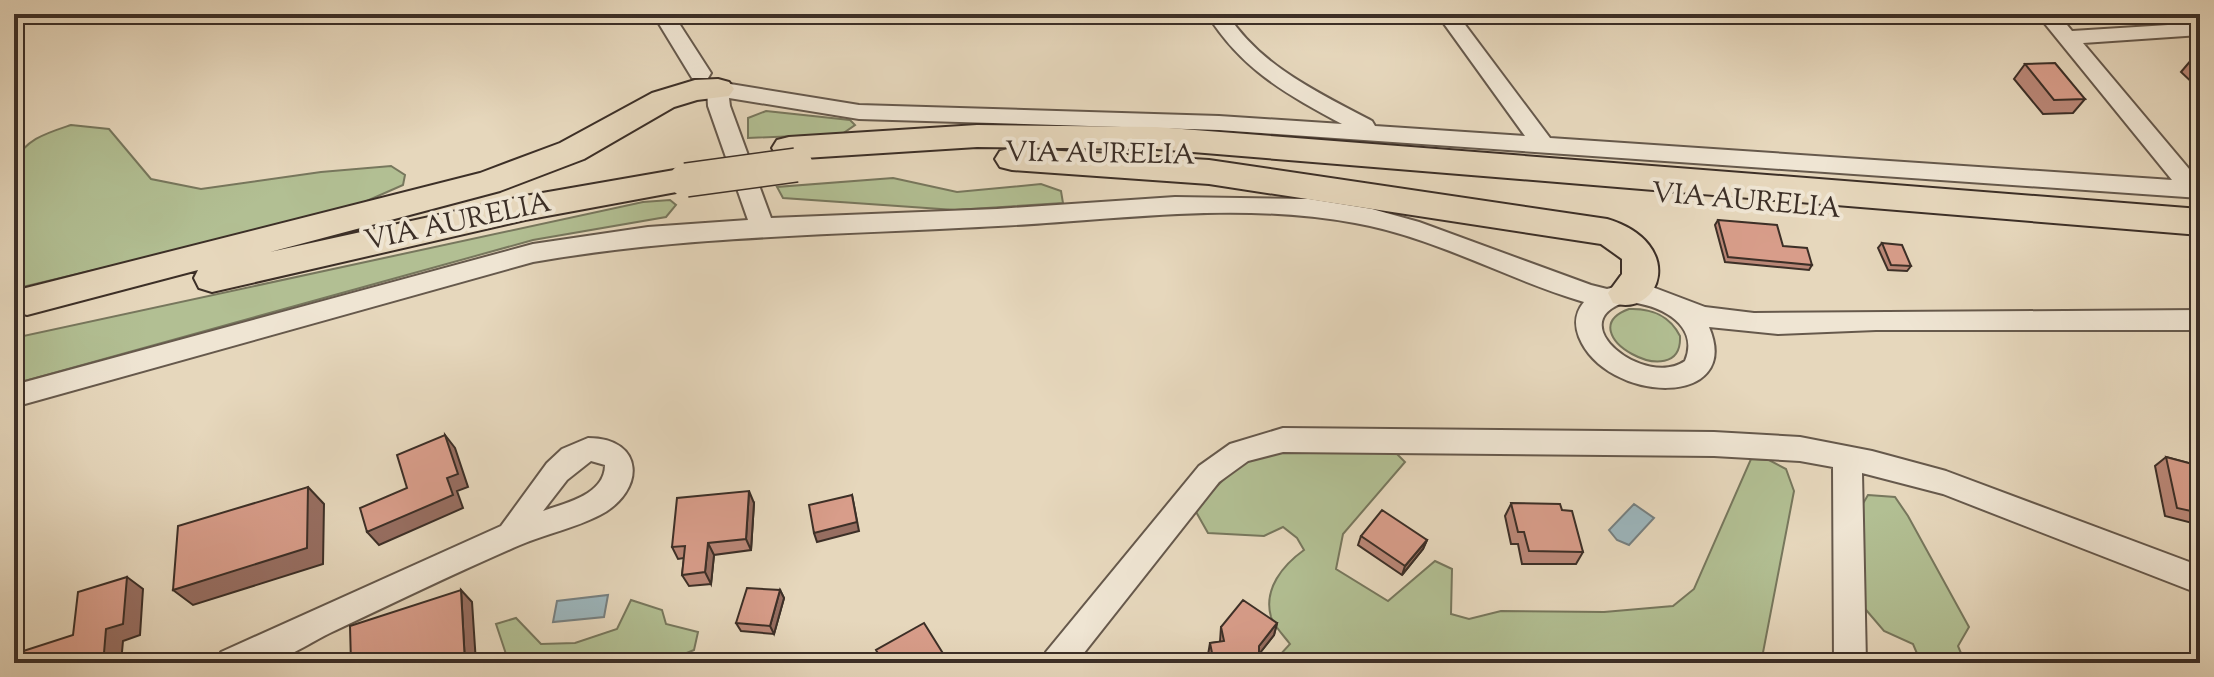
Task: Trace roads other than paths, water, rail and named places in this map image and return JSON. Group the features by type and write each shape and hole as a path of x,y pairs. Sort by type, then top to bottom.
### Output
{"highway":[{"path":"18,309 488,183 572,151 663,100 695,90 709,81"},
{"name":"VIA AURELIA","path":"18,309 513,210 685,171 977,136 1156,138 2198,201"},
{"name":"VIA AURELIA","path":"793,156 1079,152 1188,156 2200,240"},
{"path":"954,153 1209,172 1607,232 1628,242 1641,259 1643,268 1641,277 1616,295"}],"street":[{"path":"663,14 709,81 763,229"},
{"path":"1217,14 1233,41 1252,60 1283,82 1364,126 1368,133"},
{"path":"1447,14 1477,60 1544,146"},
{"path":"2047,14 2198,201"},
{"path":"2065,38 2200,29"},
{"path":"709,81 859,112 1135,118 1368,133 2198,201"},
{"path":"14,396 508,258 599,241 763,229 1256,203 1354,214 1404,226 1565,288 1616,295 1655,296 1681,310 1737,323 2200,320"},
{"path":"1475,251 1560,301 1588,331 1594,345 1621,369 1658,380 1690,372 1700,363 1704,351 1698,329 1681,310"},
{"path":"1588,331 1588,318 1594,306 1616,295"},
{"path":"1704,351 1744,333 1793,325"},
{"path":"1057,663 1199,484 1230,457 1268,442 1742,444 1846,457 1946,483 2200,580"},
{"path":"1846,457 1850,663"},
{"path":"232,663 511,535"}],"water":[{"path":"1634,504 1654,518 1629,545 1617,540 1609,530"},
{"path":"608,595 604,617 553,622 557,601"}]}
